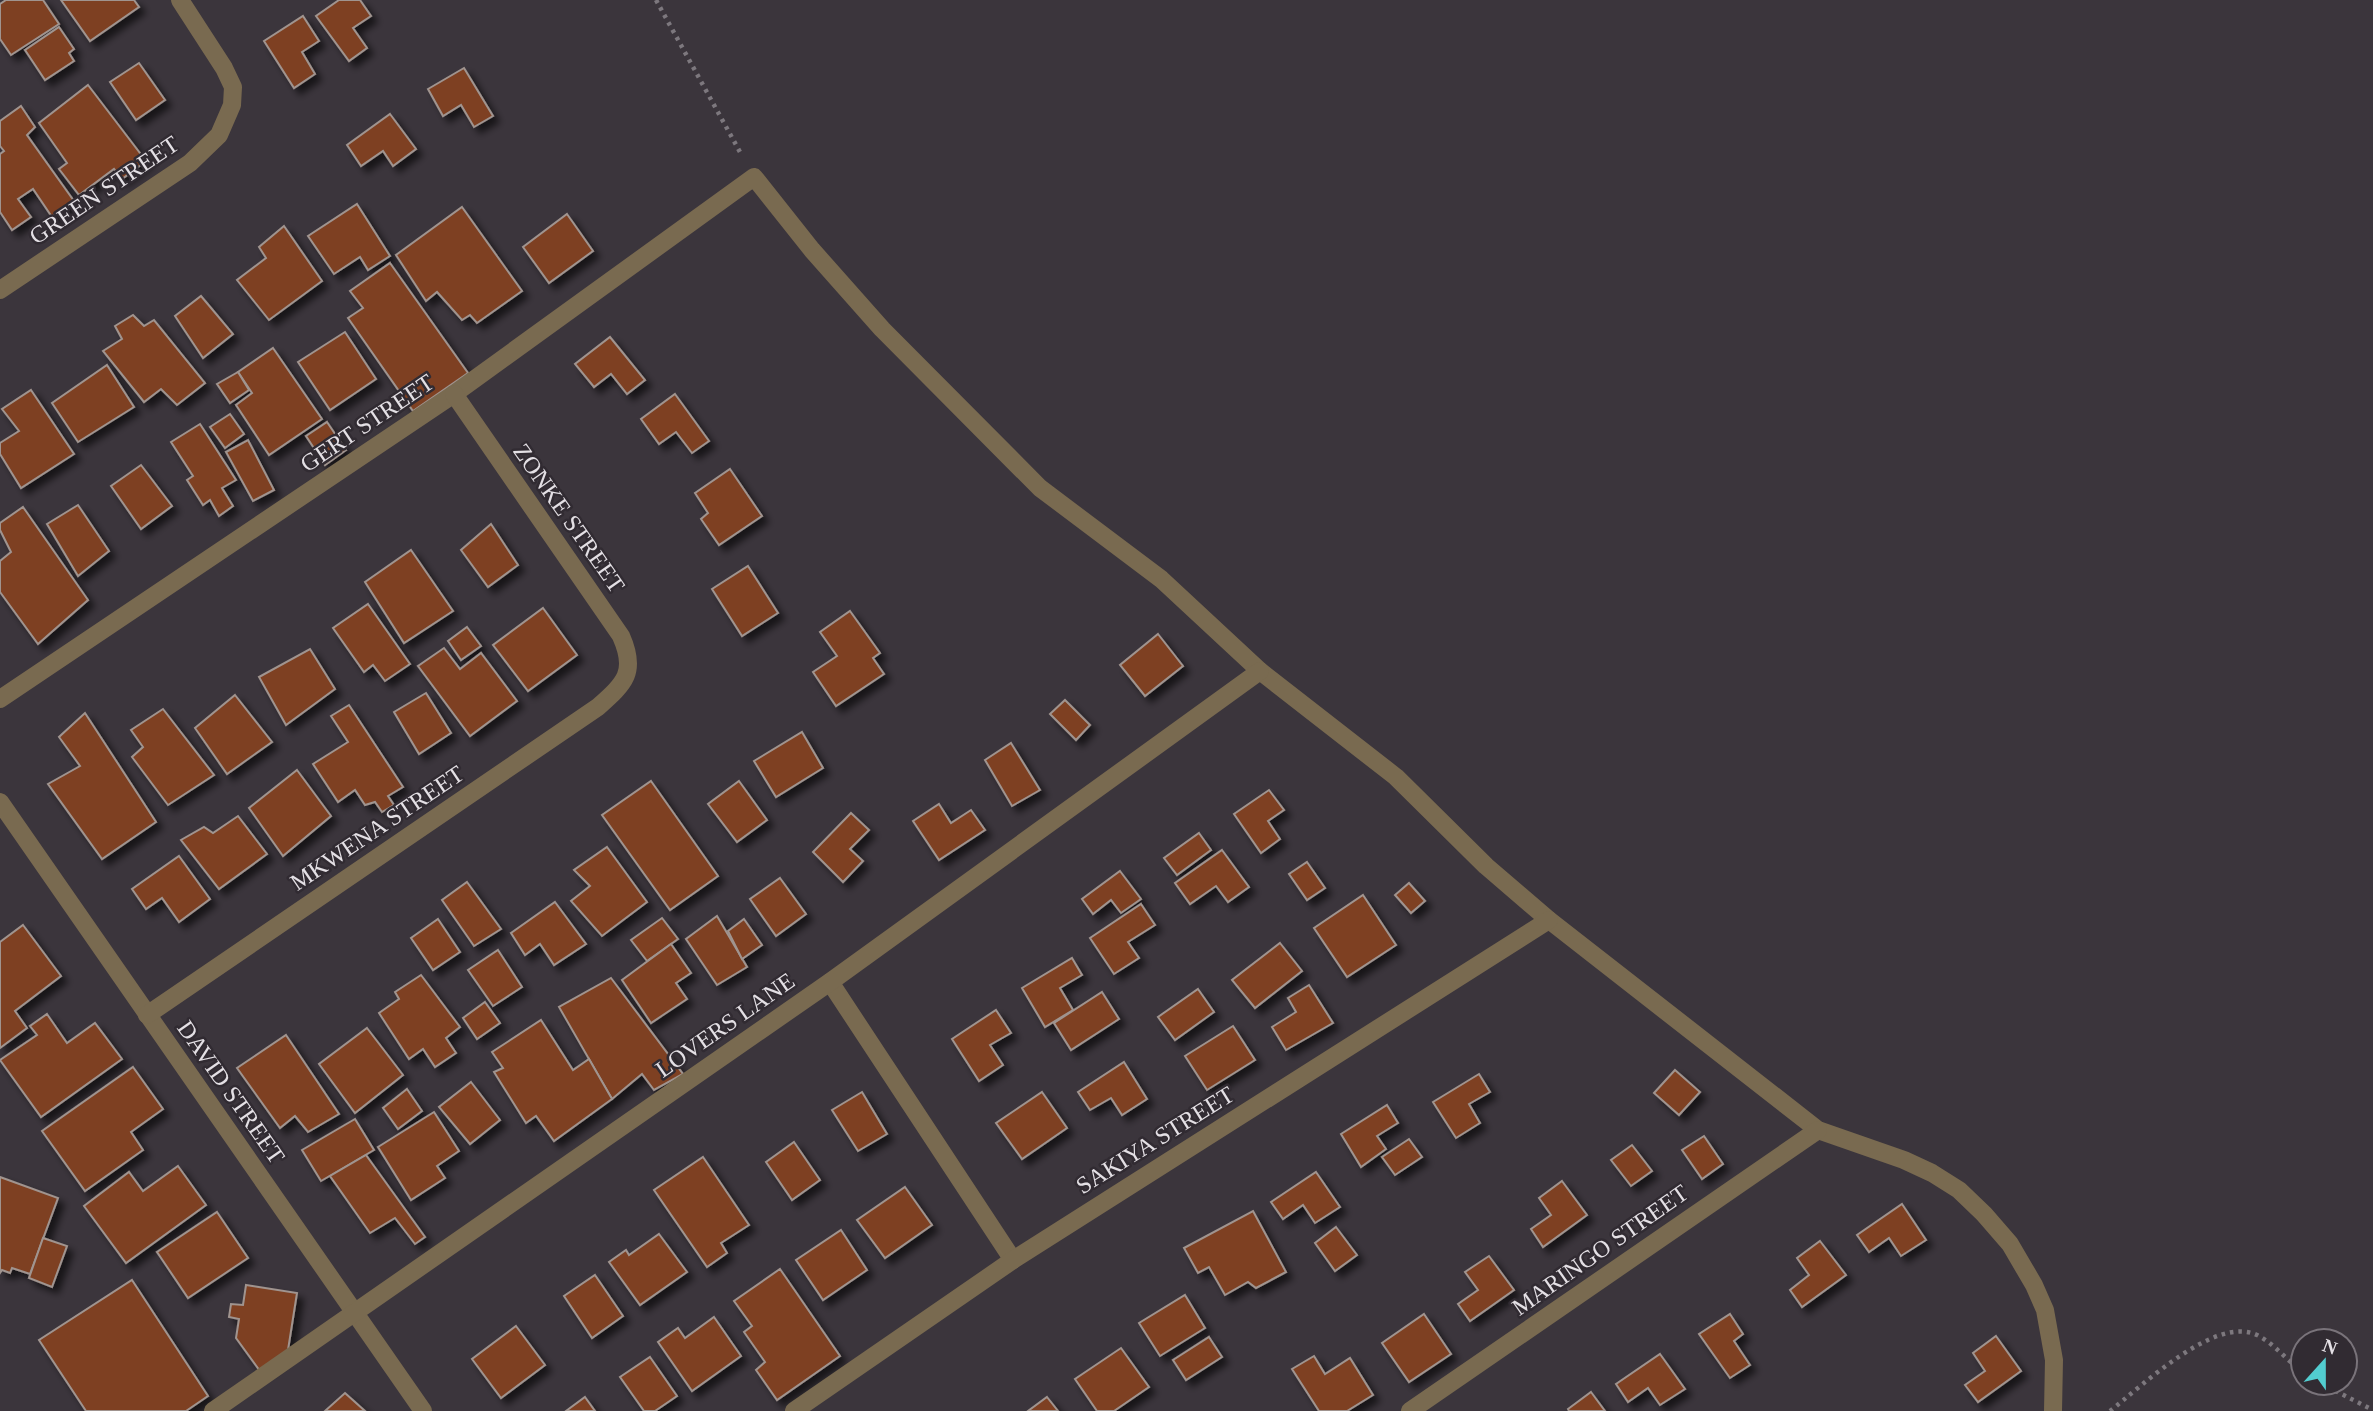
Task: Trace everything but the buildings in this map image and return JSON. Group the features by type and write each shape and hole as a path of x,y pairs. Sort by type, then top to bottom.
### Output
{"street":[{"name":"GREEN STREET","path":"0,289 190,163 219,135 232,105 233,87 224,68 180,0"},
{"name":"GERT STREET","path":"0,699 454,394 754,177"},
{"path":"754,177 812,250 882,329 1040,488 1161,579 1260,671 1396,777 1486,866 1549,920 1818,1130 1904,1160 1932,1172 1959,1190 2010,1244 2034,1284 2045,1310 2054,1360 2053,1411"},
{"name":"ZONKE STREET","path":"454,394 621,636 629,655 628,675"},
{"name":"LOVERS LANE","path":"213,1411 830,982 1260,671"},
{"name":"MKWENA STREET","path":"147,1015 598,707 616,692 628,675"},
{"name":"DAVID STREET","path":"0,802 423,1411"},
{"name":"SAKIYA STREET","path":"794,1411 1013,1260 1549,920"},
{"path":"830,982 1013,1260"},
{"name":"MARINGO STREET","path":"1410,1411 1818,1130"}],"path":[{"path":"656,0 754,177"},
{"path":"2110,1411 2198,1343 2227,1332 2255,1334 2289,1361"},
{"path":"2347,1397 2373,1410"}]}
